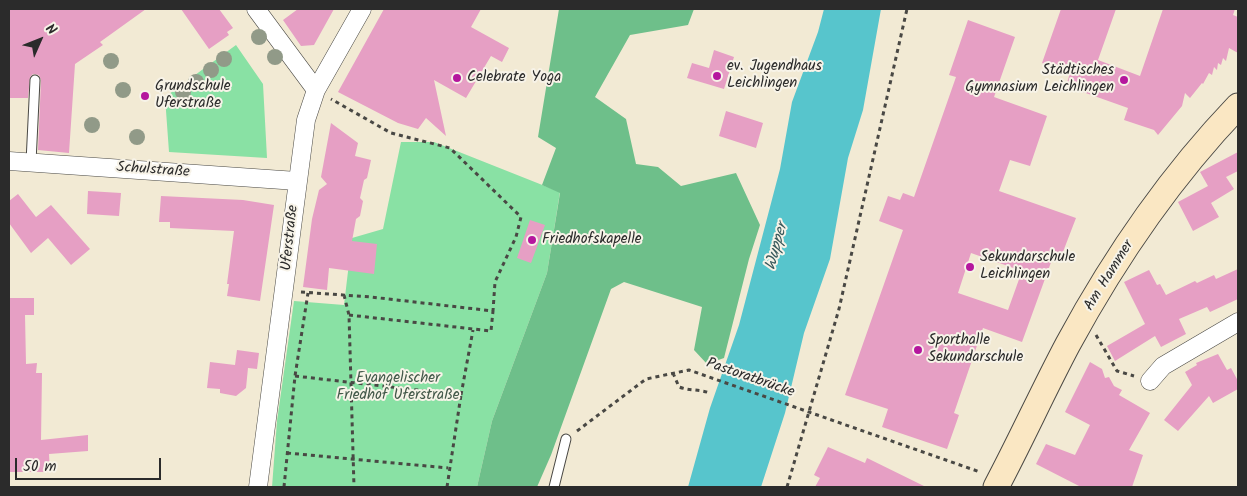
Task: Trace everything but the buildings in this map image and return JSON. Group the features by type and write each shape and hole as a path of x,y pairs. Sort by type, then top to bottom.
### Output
{"main road":[{"name":"Am Hammer","path":"1005,480 1068,343 1152,210 1175,178 1238,106"}],"street":[{"path":"256,9 316,90"},
{"name":"Uferstraße","path":"258,487 286,290 297,181 306,120 316,90 362,9"},
{"name":"Schulstraße","path":"9,162 297,181"},
{"path":"1150,381 1163,366 1238,322"}],"lane":[{"path":"31,162 36,80"},
{"path":"554,487 566,439"}],"path":[{"path":"787,487 839,309 907,9"},
{"path":"316,90 391,133 410,136 450,148 521,217 516,237 495,282 490,331 349,315"},
{"path":"286,290 493,311"},
{"path":"284,487 295,376 308,293"},
{"path":"344,295 349,315 354,487"},
{"path":"446,487 472,330"},
{"path":"1094,332 1117,371 1150,381"},
{"name":"Pastoratbrücke","path":"673,373 689,370 1005,480"},
{"path":"566,439 646,379 673,373 679,387 690,392 702,390 710,393"},
{"path":"295,376 462,395"},
{"path":"288,453 448,468"}],"green space":[{"path":"559,9 694,9 688,25 630,35 595,97 626,119 636,164 658,167 681,186 736,173 760,225 749,259 724,358 707,364 694,350 702,307 624,282 611,289 551,455 537,487 477,487 492,421 547,273 560,193 542,185 556,148 538,137"},
{"path":"236,45 263,84 267,158 169,152 165,97"},
{"name":"Evangelischer Friedhof Uferstraße","path":"401,142 434,142 560,192 547,273 492,421 477,487 272,487 277,421 294,301 344,305 352,238 383,229"}],"water":[{"name":"Wupper","path":"824,9 881,9 863,110 848,158 830,259 804,333 785,413 761,487 688,487 710,408 739,325 780,169 792,102 818,32"}],"place":[{"name":"ev. Jugendhaus Leichlingen","path":"717,76"},
{"name":"Celebrate Yoga","path":"457,78"},
{"name":"Städtisches Gymnasium Leichlingen","path":"1124,80"},
{"name":"Grundschule Uferstraße","path":"145,96"},
{"name":"Friedhofskapelle","path":"532,240"},
{"name":"Sekundarschule Leichlingen","path":"970,267"},
{"name":"Sporthalle Sekundarschule","path":"918,350"}]}
